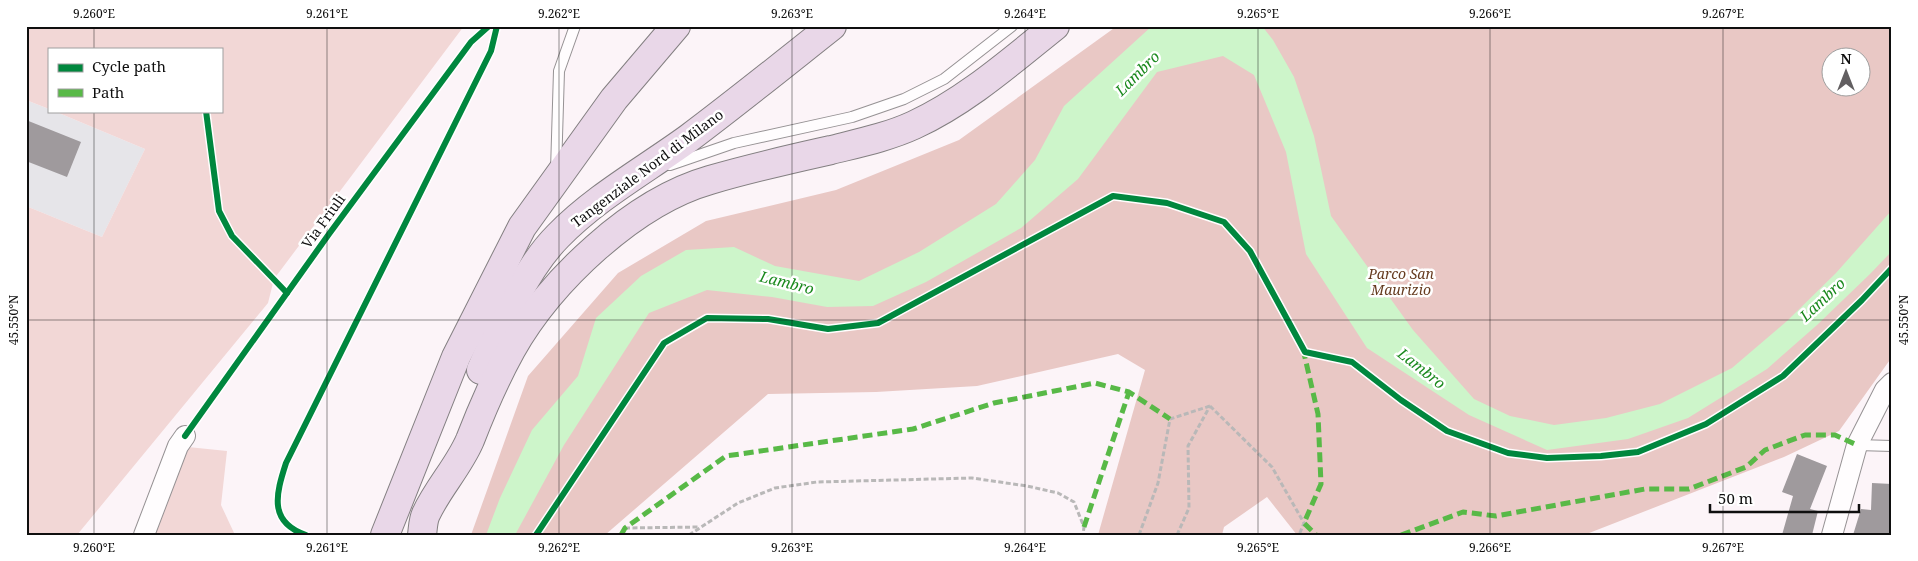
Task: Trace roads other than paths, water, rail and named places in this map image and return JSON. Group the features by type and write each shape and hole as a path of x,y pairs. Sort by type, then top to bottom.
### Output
{"highway":[{"path":"385,535 456,357 522,227 614,99 676,26"},
{"name":"Tangenziale Nord di Milano","path":"422,528 473,387 501,328 539,258 558,236 579,217 622,184 688,139 832,26"},
{"path":"422,528 467,447 490,389 512,348 537,310 568,274 603,241 667,197 689,186 738,172 874,139 914,125 954,103 997,72 1054,26"}],"street":[{"path":"1832,535 1857,445 1885,390 1892,383"},
{"path":"144,535 178,446 185,436"}],"lane":[{"path":"555,179 560,71 575,26"},
{"path":"622,184 690,157 734,143 852,117 904,99 944,79 1012,26"},
{"path":"1857,445 1892,446"}],"water":[{"name":"Lambro","path":"1152,26 1262,26 1273,40 1294,77 1314,136 1331,216 1413,330 1474,399 1510,416 1554,425 1606,418 1660,404 1732,368 1787,321 1836,273 1892,210 1892,251 1817,325 1767,369 1688,418 1628,439 1547,450 1469,415 1367,348 1306,254 1286,152 1254,75 1223,56 1157,72 1078,179 1021,228 926,282 873,306 827,307 772,297 707,290 649,313 564,445 515,535 486,535 500,498 532,430 578,376 596,318 641,276 686,250 734,247 775,266 859,281 919,252 996,204 1035,160 1064,106"}],"park label":[{"name":"Parco San Maurizio","path":"1401,282"}]}
